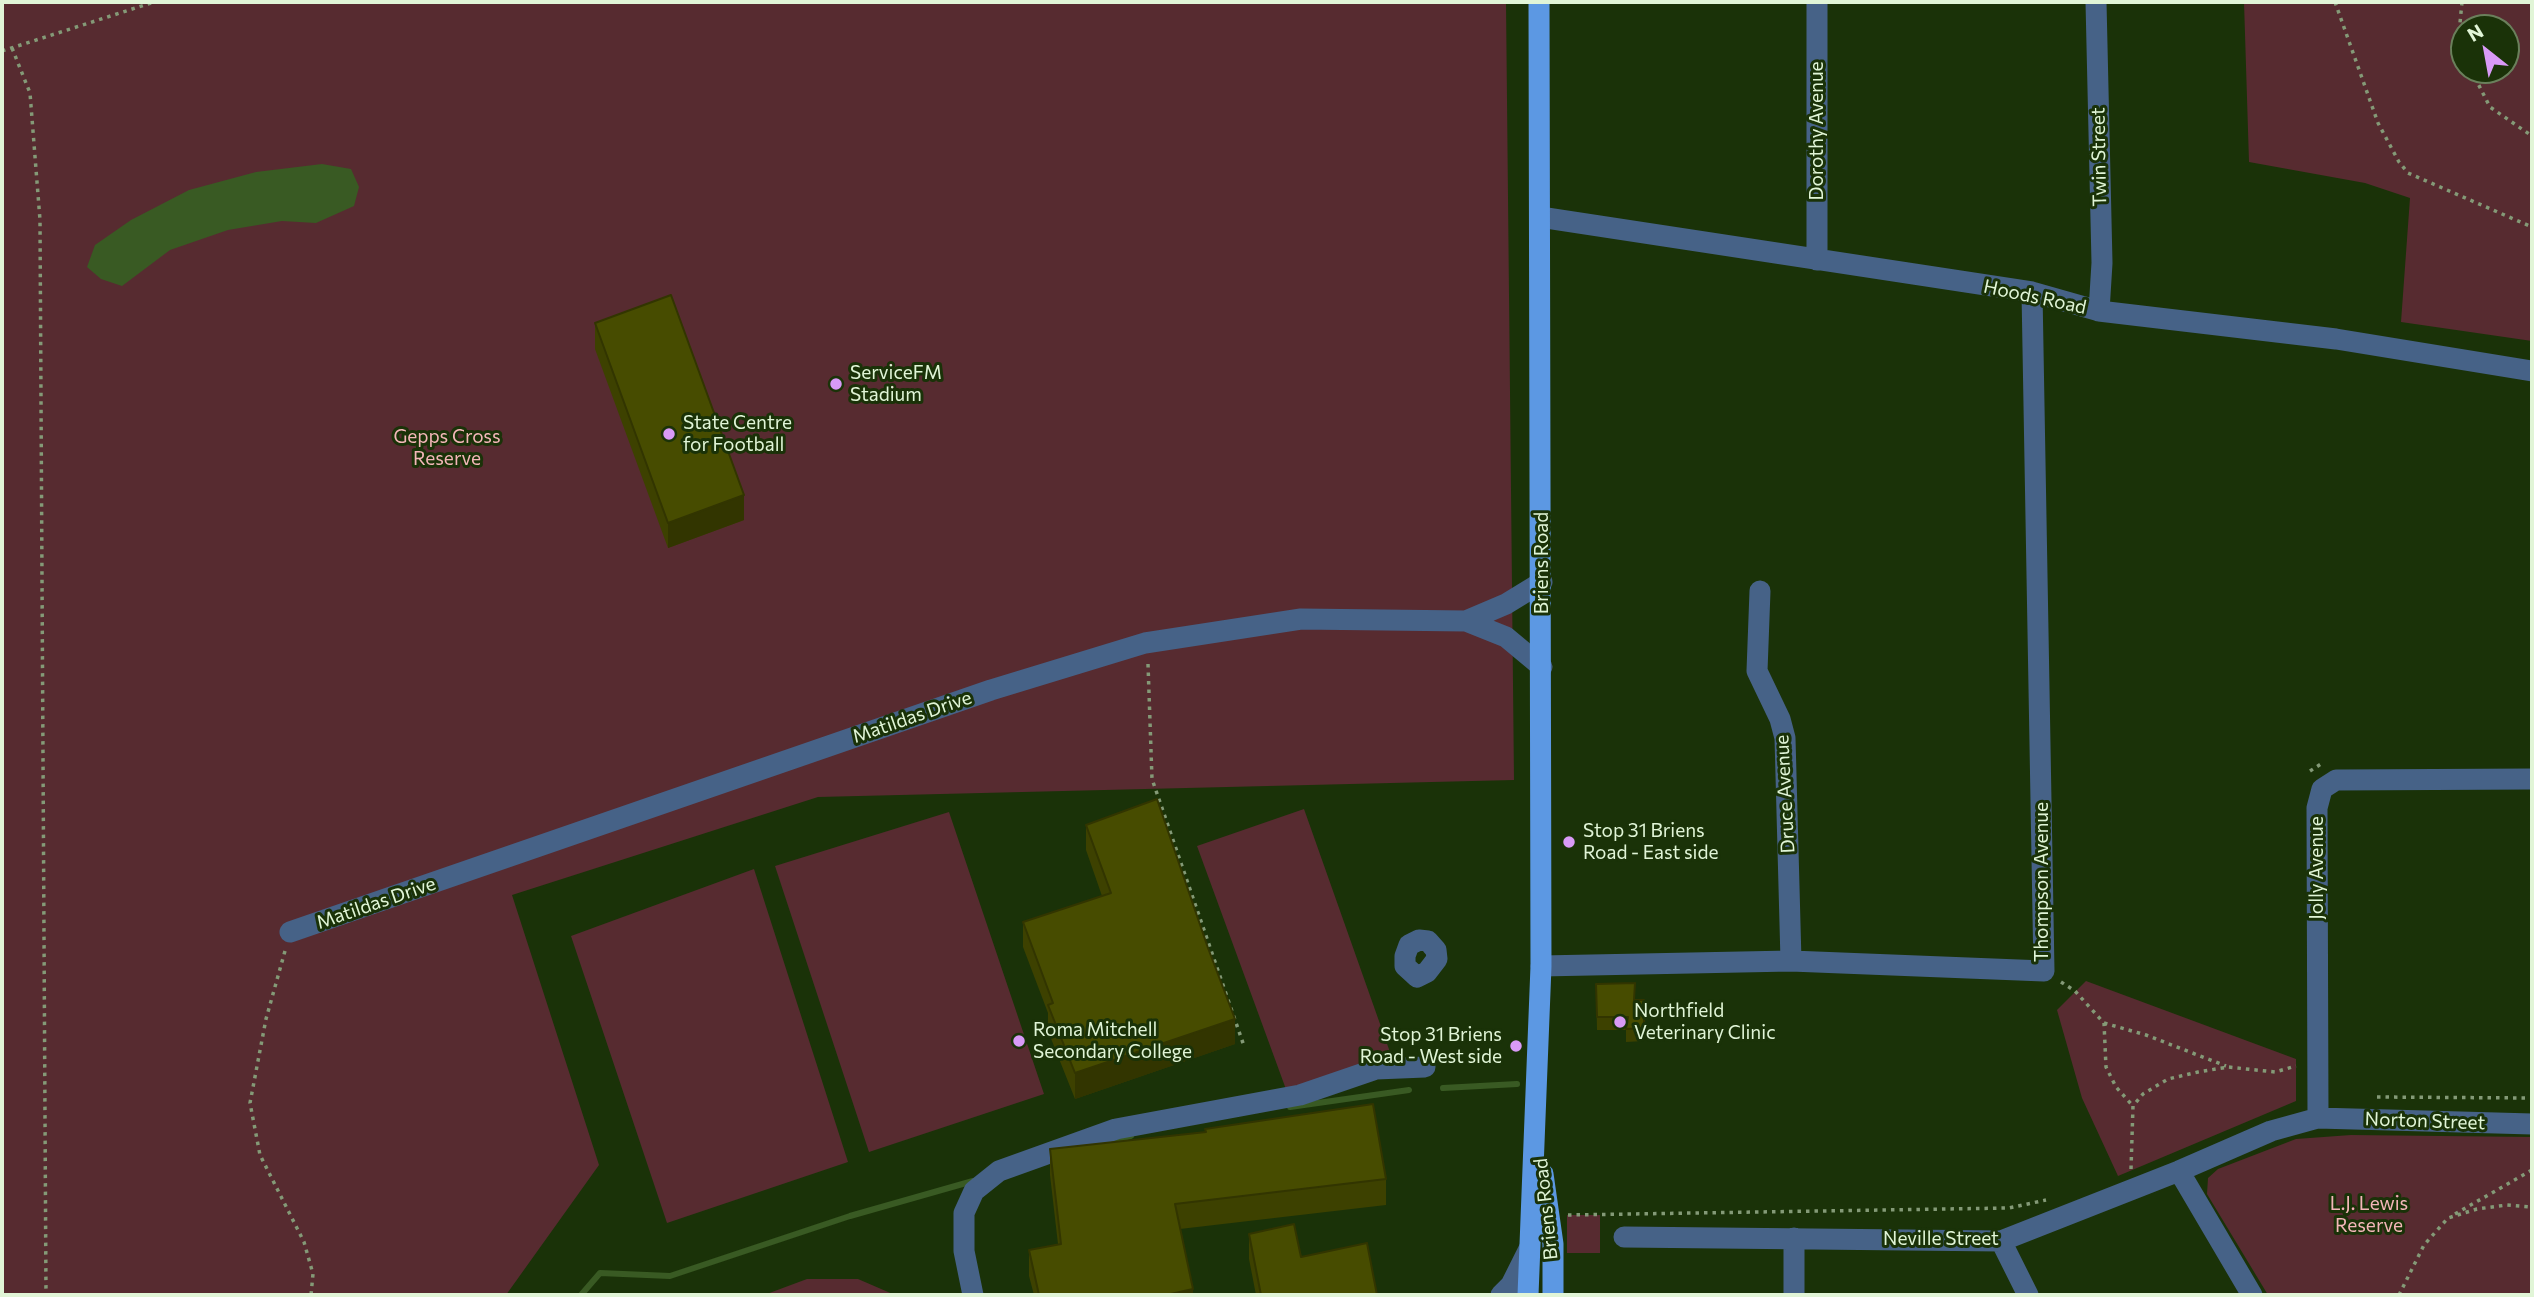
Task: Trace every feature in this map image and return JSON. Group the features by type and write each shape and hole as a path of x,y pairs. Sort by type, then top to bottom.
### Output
{"main road":[{"name":"Briens Road","path":"1528,1295 1537,1123 1541,966 1539,2"},
{"name":"Briens Road","path":"1537,1123 1553,1244 1553,1295"}],"street":[{"name":"Dorothy Avenue","path":"1817,2 1817,260"},
{"name":"Twin Street","path":"2096,2 2102,263 2099,311"},
{"name":"Hoods Road","path":"1539,217 2032,292 2099,311 2336,340 2532,371"},
{"name":"Thompson Avenue","path":"1541,966 1791,961 2044,971 2032,292"},
{"path":"1466,621 1506,604 1542,582"},
{"name":"Druce Avenue","path":"1760,590 1757,671 1780,719 1785,738 1791,961"},
{"name":"Matildas Drive","path":"290,932 991,690 1145,643 1301,619 1466,621 1506,637 1542,667"},
{"name":"Jolly Avenue","path":"2318,1118 2317,808 2322,789 2336,780 2532,779"},
{"path":"973,1295 964,1251 964,1213 974,1191 999,1171 1127,1127 1300,1095 1376,1069 1425,1067"},
{"name":"Norton Street","path":"2318,1118 2532,1124"},
{"name":"Neville Street","path":"1624,1237 2001,1241 2179,1171 2271,1130 2318,1118"},
{"path":"2179,1171 2252,1295"},
{"path":"1794,1238 1794,1295"},
{"path":"2001,1241 2028,1295"},
{"path":"1501,1295 1511,1285 1529,1249"}],"path":[{"path":"2,51 154,2"},
{"path":"2335,2 2378,123 2390,149 2408,173 2532,227"},
{"path":"12,48 30,93 40,220 46,1295"},
{"path":"2478,84 2490,107 2532,136"},
{"path":"1148,655 1152,779 1244,1046"},
{"path":"2306,774 2326,761"},
{"path":"290,932 265,1019 250,1103 260,1155 304,1242 313,1274 311,1295"},
{"path":"2044,971 2075,991 2104,1023 2146,1035 2228,1067 2275,1072 2296,1066 2296,1059"},
{"path":"2104,1023 2106,1067 2116,1087 2133,1106"},
{"path":"2131,1171 2133,1106 2143,1094 2168,1080 2228,1067"},
{"path":"2375,1097 2532,1098"},
{"path":"2399,1295 2424,1245 2448,1218 2532,1170"},
{"path":"1567,1215 2009,1208 2055,1198"},
{"path":"2448,1218 2477,1209 2507,1205 2532,1207"}],"green space":[{"name":"Gepps Cross Reserve","path":"2,2 1506,2 1514,780 818,797 512,895 599,1165 506,1295 2,1295"},
{"path":"2244,2 2532,2 2532,341 2401,322 2410,198 2365,183 2249,162"},
{"path":"1304,809 1391,1055 1287,1092 1197,846"},
{"path":"949,812 1044,1094 869,1152 775,866"},
{"path":"754,869 848,1162 667,1223 571,936"},
{"path":"2086,981 2296,1059 2296,1101 2118,1176 2082,1098 2057,1010"},
{"name":"L.J. Lewis Reserve","path":"2351,1135 2532,1137 2532,1295 2268,1295 2207,1194 2208,1178 2218,1169 2296,1139"},
{"path":"1567,1215 1600,1215 1600,1253 1567,1253"},
{"path":"807,1279 858,1279 895,1295 764,1295"}],"shaded area":[{"path":"322,164 351,169 359,187 354,206 316,223 282,221 228,230 170,250 122,286 101,279 87,267 95,245 131,220 189,190 256,172"}],"building":[{"name":"State Centre for Football","path":"671,295 744,495 668,523 595,323"},
{"path":"1157,799 1235,1019 1075,1073 1048,1005 1053,1003 1023,922 1111,893 1086,825"},
{"name":"Northfield Veterinary Clinic","path":"1635,983 1634,1000 1644,1000 1644,1028 1626,1029 1628,1017 1597,1017 1596,984"},
{"path":"1373,1104 1386,1179 1175,1204 1193,1289 1166,1295 1039,1295 1029,1250 1061,1244 1050,1149 1206,1132 1205,1129"},
{"path":"1294,1224 1301,1257 1367,1243 1377,1295 1261,1295 1249,1234"}],"waterway":[{"path":"1443,1088 1517,1084"},
{"path":"1290,1107 1409,1090"},
{"path":"1105,1144 1131,1136"},
{"path":"581,1295 600,1273 670,1276 850,1216 973,1181"}],"place":[{"name":"ServiceFM Stadium","path":"836,384"},
{"name":"State Centre for Football","path":"669,434"},
{"name":"Stop 31 Briens Road - East side","path":"1569,842"},
{"name":"Northfield Veterinary Clinic","path":"1620,1022"},
{"name":"Roma Mitchell Secondary College","path":"1019,1041"},
{"name":"Stop 31 Briens Road - West side","path":"1516,1046"}]}
